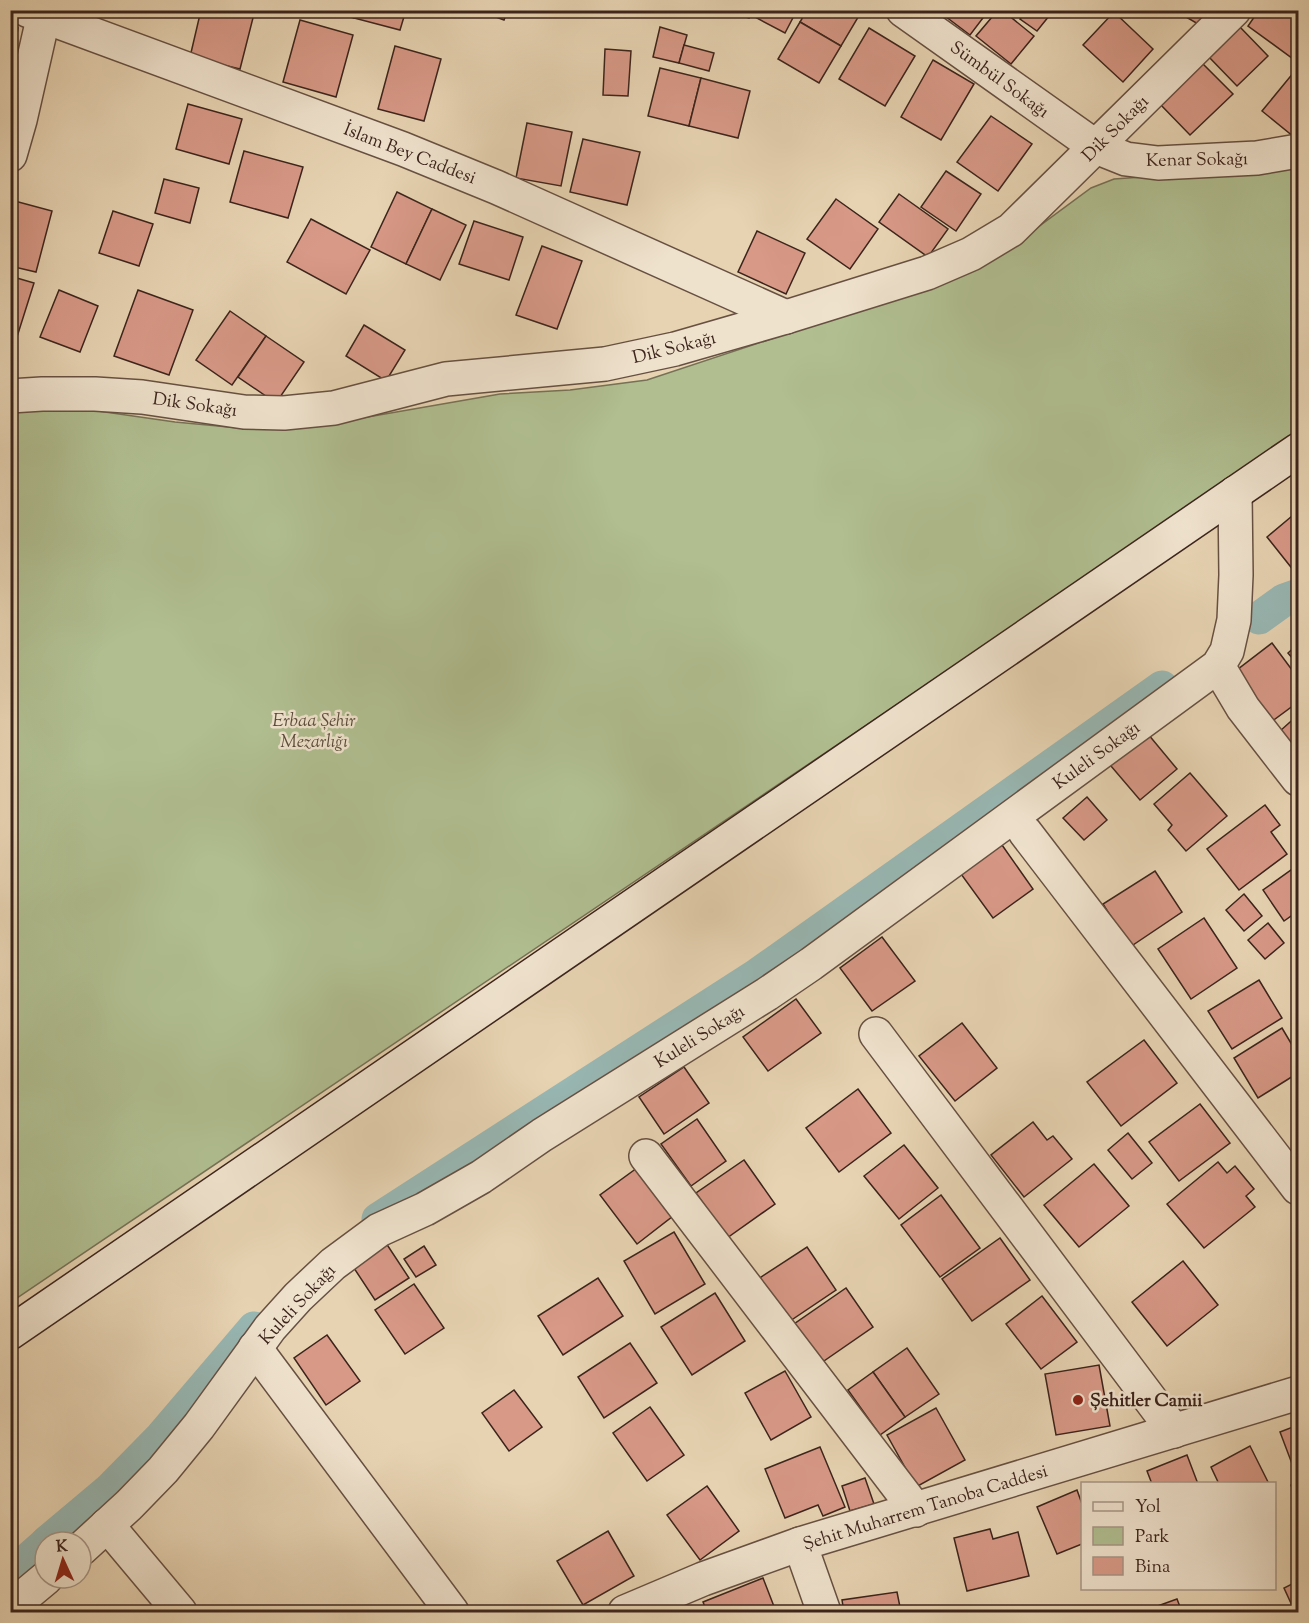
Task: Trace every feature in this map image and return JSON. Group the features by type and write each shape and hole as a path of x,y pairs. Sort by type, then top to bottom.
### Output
{"street":[{"name":"Sümbül Sokağı","path":"903,10 1096,147"},
{"name":"Dik Sokağı","path":"10,396 95,394 130,396 244,412 334,408 446,379 605,364 675,349 927,273 971,254 1011,230 1234,10"},
{"path":"10,155 20,120 38,13"},
{"name":"İslam Bey Caddesi","path":"38,13 403,149 496,187 786,317"},
{"name":"Kenar Sokağı","path":"1096,147 1126,159 1158,163 1257,159 1299,151"},
{"path":"10,1333 1299,450"},
{"path":"1235,493 1234,620 1227,651 1218,666 1243,708 1299,779"},
{"name":"Kuleli Sokağı","path":"93,1538 163,1470 199,1426 270,1328 333,1264 379,1230 425,1209 481,1177 542,1135 767,994 1218,666"},
{"path":"1025,832 1299,1188"},
{"path":"876,1035 1174,1431"},
{"path":"646,1156 916,1510"},
{"path":"255,1348 452,1612"},
{"name":"Şehit Muharrem Tanoba Caddesi","path":"625,1612 703,1579 800,1544 1299,1393"},
{"path":"107,1526 180,1612"},
{"path":"800,1544 824,1612"},
{"path":"10,1608 33,1589"}],"green space":[{"name":"Erbaa Şehir Mezarlığı","path":"1298,166 1298,434 11,1302 11,409 84,409 175,422 250,429 310,427 500,394 570,390 647,380 816,324 996,258 1091,188 1114,179"}],"building":[{"path":"201,10 255,10 240,69 190,57"},
{"path":"328,10 356,10 354,18"},
{"path":"356,10 406,10 400,30 354,18"},
{"path":"415,10 437,10 435,16"},
{"path":"477,10 508,10 504,20"},
{"path":"723,10 751,10 749,18"},
{"path":"755,10 797,10 785,33 753,16"},
{"path":"807,10 854,10 860,14 841,46 800,22"},
{"path":"937,10 989,10 970,35"},
{"path":"998,10 1002,10 1034,36 1011,64 976,36"},
{"path":"1026,10 1042,10 1049,16 1037,31 1020,19"},
{"path":"1174,10 1206,10 1198,24"},
{"path":"1259,10 1298,10 1298,57 1296,61 1248,26"},
{"path":"1114,12 1153,49 1123,82 1083,45"},
{"path":"300,20 353,35 336,97 283,82"},
{"path":"800,22 841,46 819,83 778,59"},
{"path":"1239,26 1268,56 1237,86 1208,56"},
{"path":"10,27 18,28 10,75"},
{"path":"660,27 687,35 679,63 653,57"},
{"path":"869,28 915,56 885,106 839,79"},
{"path":"684,45 714,53 709,71 679,63"},
{"path":"395,46 441,59 424,121 378,109"},
{"path":"605,49 631,51 628,96 603,95"},
{"path":"933,60 974,84 941,140 901,117"},
{"path":"1201,62 1233,94 1190,135 1159,103"},
{"path":"660,68 701,78 689,126 648,116"},
{"path":"1294,72 1298,75 1298,132 1294,137 1262,111"},
{"path":"701,78 750,91 738,138 689,126"},
{"path":"188,104 242,119 229,164 176,149"},
{"path":"991,116 1032,144 998,191 957,162"},
{"path":"527,123 572,132 561,186 516,178"},
{"path":"583,139 640,152 627,205 570,192"},
{"path":"244,151 303,167 288,218 230,202"},
{"path":"946,171 981,194 956,231 921,207"},
{"path":"164,179 199,188 190,223 155,213"},
{"path":"397,192 432,209 406,264 371,247"},
{"path":"899,194 948,229 928,257 879,222"},
{"path":"836,199 878,229 850,269 807,239"},
{"path":"11,200 52,211 36,272 10,266"},
{"path":"432,209 466,225 440,280 406,264"},
{"path":"113,211 153,224 139,266 99,253"},
{"path":"311,219 370,250 346,294 287,262"},
{"path":"474,221 523,237 509,280 459,264"},
{"path":"757,231 805,253 786,294 738,272"},
{"path":"542,246 582,261 557,329 516,315"},
{"path":"10,276 34,283 16,340 10,338"},
{"path":"59,290 98,306 80,352 40,337"},
{"path":"138,290 193,310 169,375 114,356"},
{"path":"230,311 266,336 232,385 196,360"},
{"path":"364,325 405,350 386,381 346,356"},
{"path":"266,336 304,362 276,403 238,377"},
{"path":"1298,511 1298,576 1267,537"},
{"path":"1272,643 1298,678 1298,702 1271,722 1233,673"},
{"path":"1298,644 1298,665 1288,653"},
{"path":"1298,715 1298,754 1280,731"},
{"path":"1143,728 1177,769 1140,800 1105,759"},
{"path":"1190,773 1227,816 1186,851 1168,830 1172,825 1154,804"},
{"path":"1087,797 1107,820 1084,840 1063,818"},
{"path":"1265,805 1280,825 1271,832 1287,854 1239,890 1207,849"},
{"path":"1002,845 1033,889 993,918 961,874"},
{"path":"1298,865 1298,911 1284,921 1263,890"},
{"path":"1155,871 1182,912 1130,947 1103,904"},
{"path":"1244,894 1262,916 1244,931 1226,910"},
{"path":"1204,918 1237,968 1191,999 1158,949"},
{"path":"1268,923 1284,943 1265,959 1248,940"},
{"path":"882,937 915,981 872,1011 840,968"},
{"path":"1259,980 1282,1018 1232,1049 1208,1011"},
{"path":"796,999 821,1033 768,1071 743,1037"},
{"path":"962,1023 997,1068 955,1101 919,1056"},
{"path":"1282,1028 1298,1055 1298,1073 1258,1098 1234,1058"},
{"path":"1144,1040 1177,1083 1121,1126 1087,1082"},
{"path":"684,1067 709,1103 664,1134 639,1097"},
{"path":"858,1089 891,1133 839,1172 806,1128"},
{"path":"1200,1104 1230,1143 1179,1181 1149,1142"},
{"path":"697,1119 726,1161 691,1186 661,1144"},
{"path":"1033,1122 1047,1140 1053,1136 1072,1159 1024,1197 991,1155"},
{"path":"1128,1133 1152,1163 1132,1179 1108,1150"},
{"path":"904,1145 938,1188 899,1219 864,1176"},
{"path":"744,1160 775,1204 727,1238 696,1193"},
{"path":"1218,1162 1227,1173 1235,1166 1254,1189 1246,1196 1255,1207 1204,1248 1167,1204"},
{"path":"1094,1164 1129,1206 1079,1247 1044,1205"},
{"path":"637,1168 673,1216 637,1244 600,1195"},
{"path":"941,1195 980,1248 940,1277 901,1225"},
{"path":"674,1232 705,1284 655,1314 624,1261"},
{"path":"1000,1238 1030,1280 972,1321 942,1279"},
{"path":"384,1240 409,1278 375,1300 350,1262"},
{"path":"424,1246 436,1265 416,1277 404,1259"},
{"path":"807,1247 836,1290 787,1323 758,1279"},
{"path":"1183,1261 1218,1305 1167,1346 1132,1302"},
{"path":"598,1278 623,1316 563,1355 538,1316"},
{"path":"414,1284 444,1328 405,1354 375,1310"},
{"path":"846,1288 873,1327 821,1363 794,1324"},
{"path":"715,1293 745,1341 692,1375 661,1327"},
{"path":"1042,1296 1077,1342 1041,1369 1006,1324"},
{"path":"327,1335 360,1381 326,1405 294,1358"},
{"path":"630,1343 657,1383 604,1418 578,1377"},
{"path":"907,1348 939,1394 905,1417 873,1372"},
{"name":"Şehitler Camii","path":"1099,1365 1110,1426 1056,1435 1045,1374"},
{"path":"785,1371 811,1417 771,1440 745,1393"},
{"path":"873,1372 905,1417 880,1435 848,1390"},
{"path":"514,1390 542,1427 509,1451 482,1413"},
{"path":"650,1407 684,1455 647,1481 613,1433"},
{"path":"936,1408 965,1460 916,1487 887,1435"},
{"path":"1298,1425 1298,1467 1294,1469 1280,1432"},
{"path":"1250,1446 1268,1482 1218,1482 1211,1467"},
{"path":"820,1447 845,1507 823,1516 818,1505 785,1518 765,1469"},
{"path":"1187,1455 1197,1482 1151,1482 1147,1471"},
{"path":"865,1478 874,1504 850,1511 842,1486"},
{"path":"1298,1481 1298,1503 1291,1485"},
{"path":"707,1486 739,1531 700,1560 667,1515"},
{"path":"1077,1490 1081,1501 1081,1544 1057,1554 1037,1507"},
{"path":"990,1529 993,1539 1018,1532 1029,1576 967,1591 954,1538"},
{"path":"608,1531 634,1576 583,1605 557,1561"},
{"path":"763,1578 775,1609 767,1612 707,1612 703,1602"},
{"path":"1298,1581 1298,1612 1295,1612 1284,1588"},
{"path":"897,1592 901,1612 844,1612 842,1600"},
{"path":"1177,1599 1182,1612 1141,1612"}],"waterway":[{"path":"1259,618 1284,600 1298,595"},
{"path":"378,1219 758,974 1162,687"},
{"path":"61,1530 109,1490 161,1437 254,1328"},
{"path":"10,1575 33,1555"}],"place":[{"name":"Şehitler Camii","path":"1078,1400"}]}
